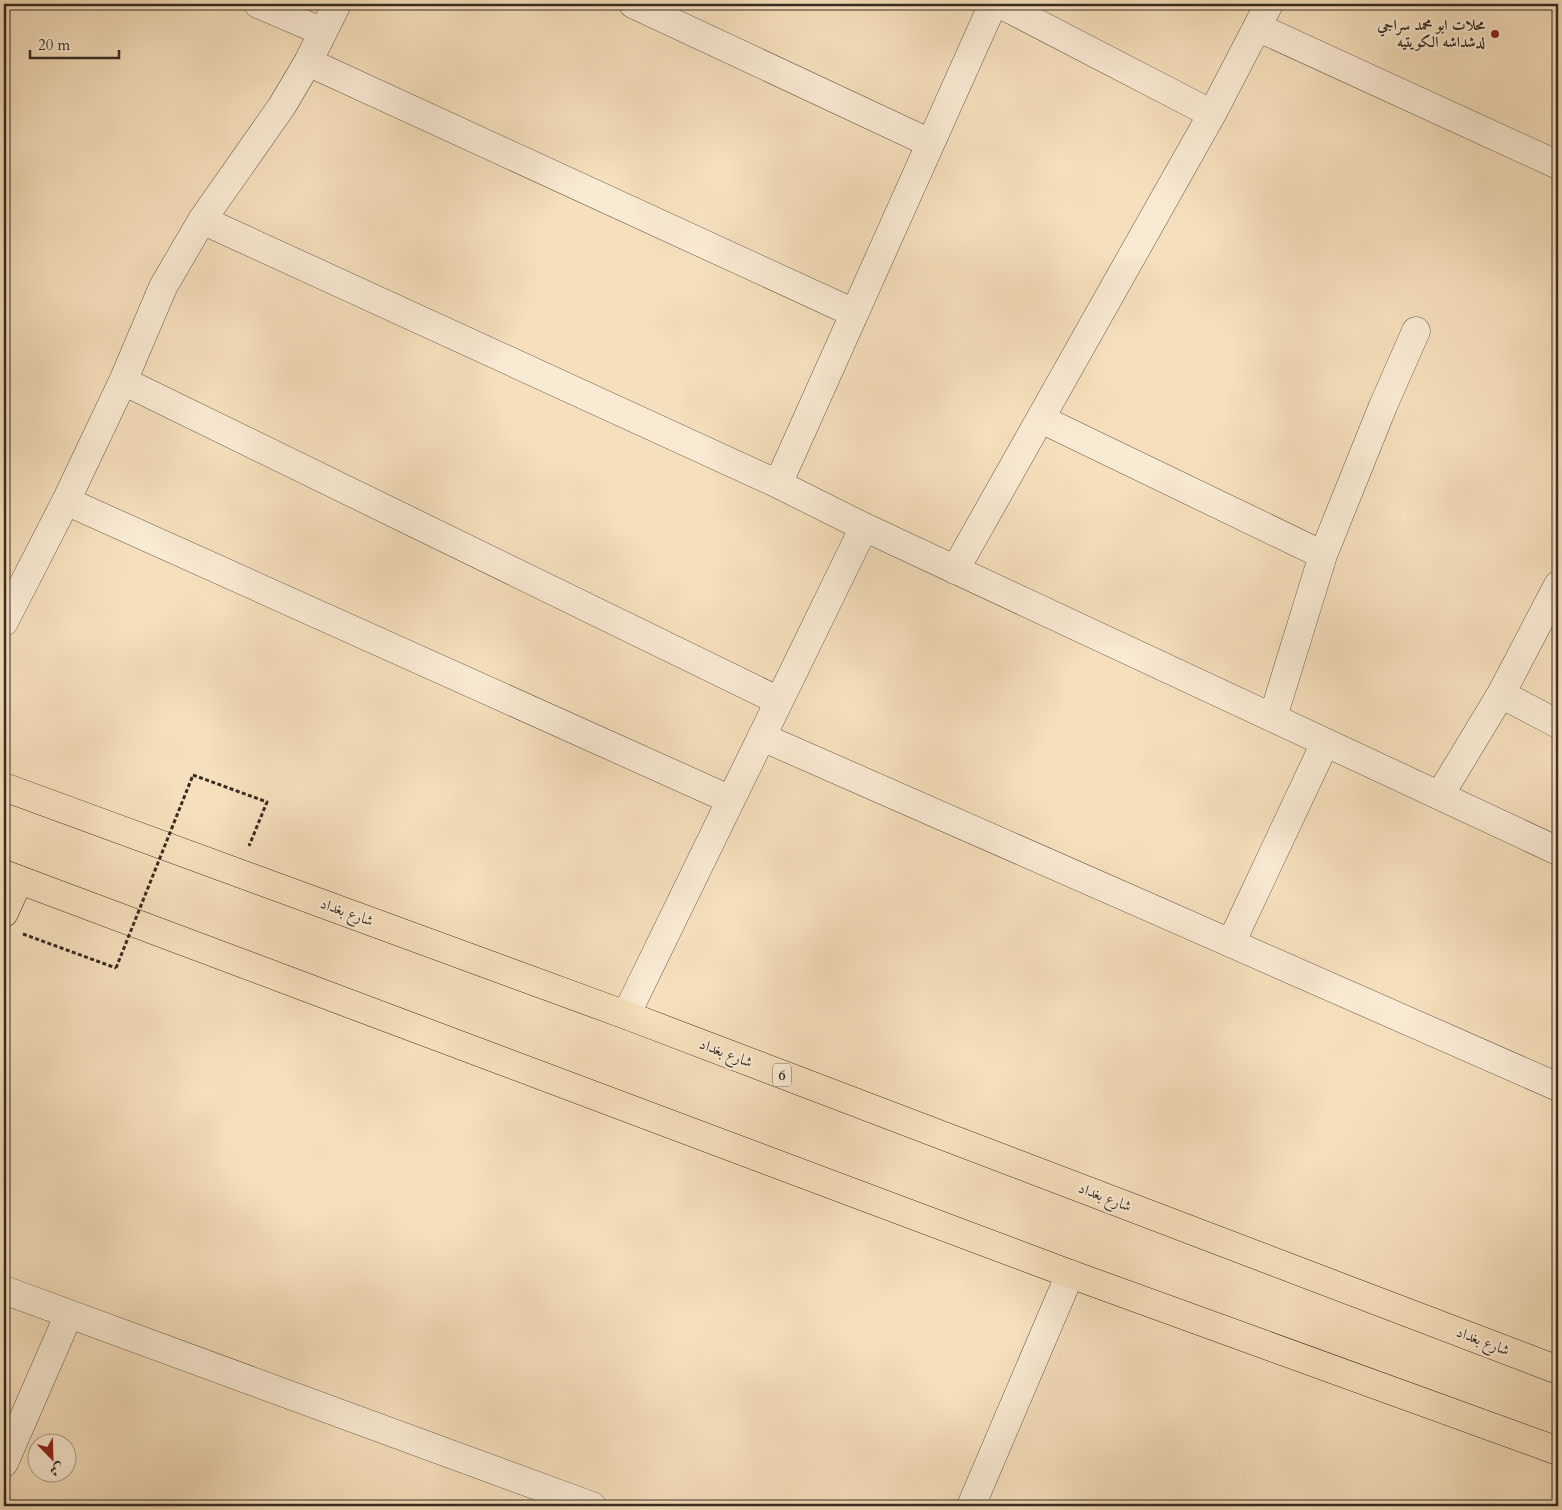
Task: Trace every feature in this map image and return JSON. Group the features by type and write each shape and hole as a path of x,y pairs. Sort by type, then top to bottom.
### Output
{"main road":[{"name":"شارع بغداد","path":"4,786 626,1015 1558,1370"},
{"path":"4,913 11,877 1070,1274 1558,1452"}],"street":[{"path":"258,4 324,32"},
{"path":"4,622 66,501 123,381 163,287 202,220 277,113 308,62 337,4"},
{"path":"632,4 930,144"},
{"path":"778,484 993,4"},
{"path":"1000,4 1212,114"},
{"path":"955,570 1212,114 1269,4"},
{"path":"1257,27 1558,165"},
{"path":"308,62 854,313"},
{"path":"202,220 778,484 955,570 1558,851"},
{"path":"1273,717 1323,554 1383,406 1416,331"},
{"path":"123,381 779,702"},
{"path":"1041,419 1323,554"},
{"path":"66,501 731,800"},
{"path":"626,1015 864,527"},
{"path":"1440,795 1501,694 1558,585"},
{"path":"1501,694 1558,724"},
{"path":"762,737 1558,1087"},
{"path":"1231,943 1325,743"},
{"path":"971,1506 1070,1274"},
{"path":"4,1290 592,1506"},
{"path":"4,1463 69,1314"}],"path":[{"path":"22,933 116,968 193,774 267,802 238,872"}],"place":[{"name":"محلات ابو محمد سراجي لدشداشه الكويتيه","path":"1495,34"}]}
